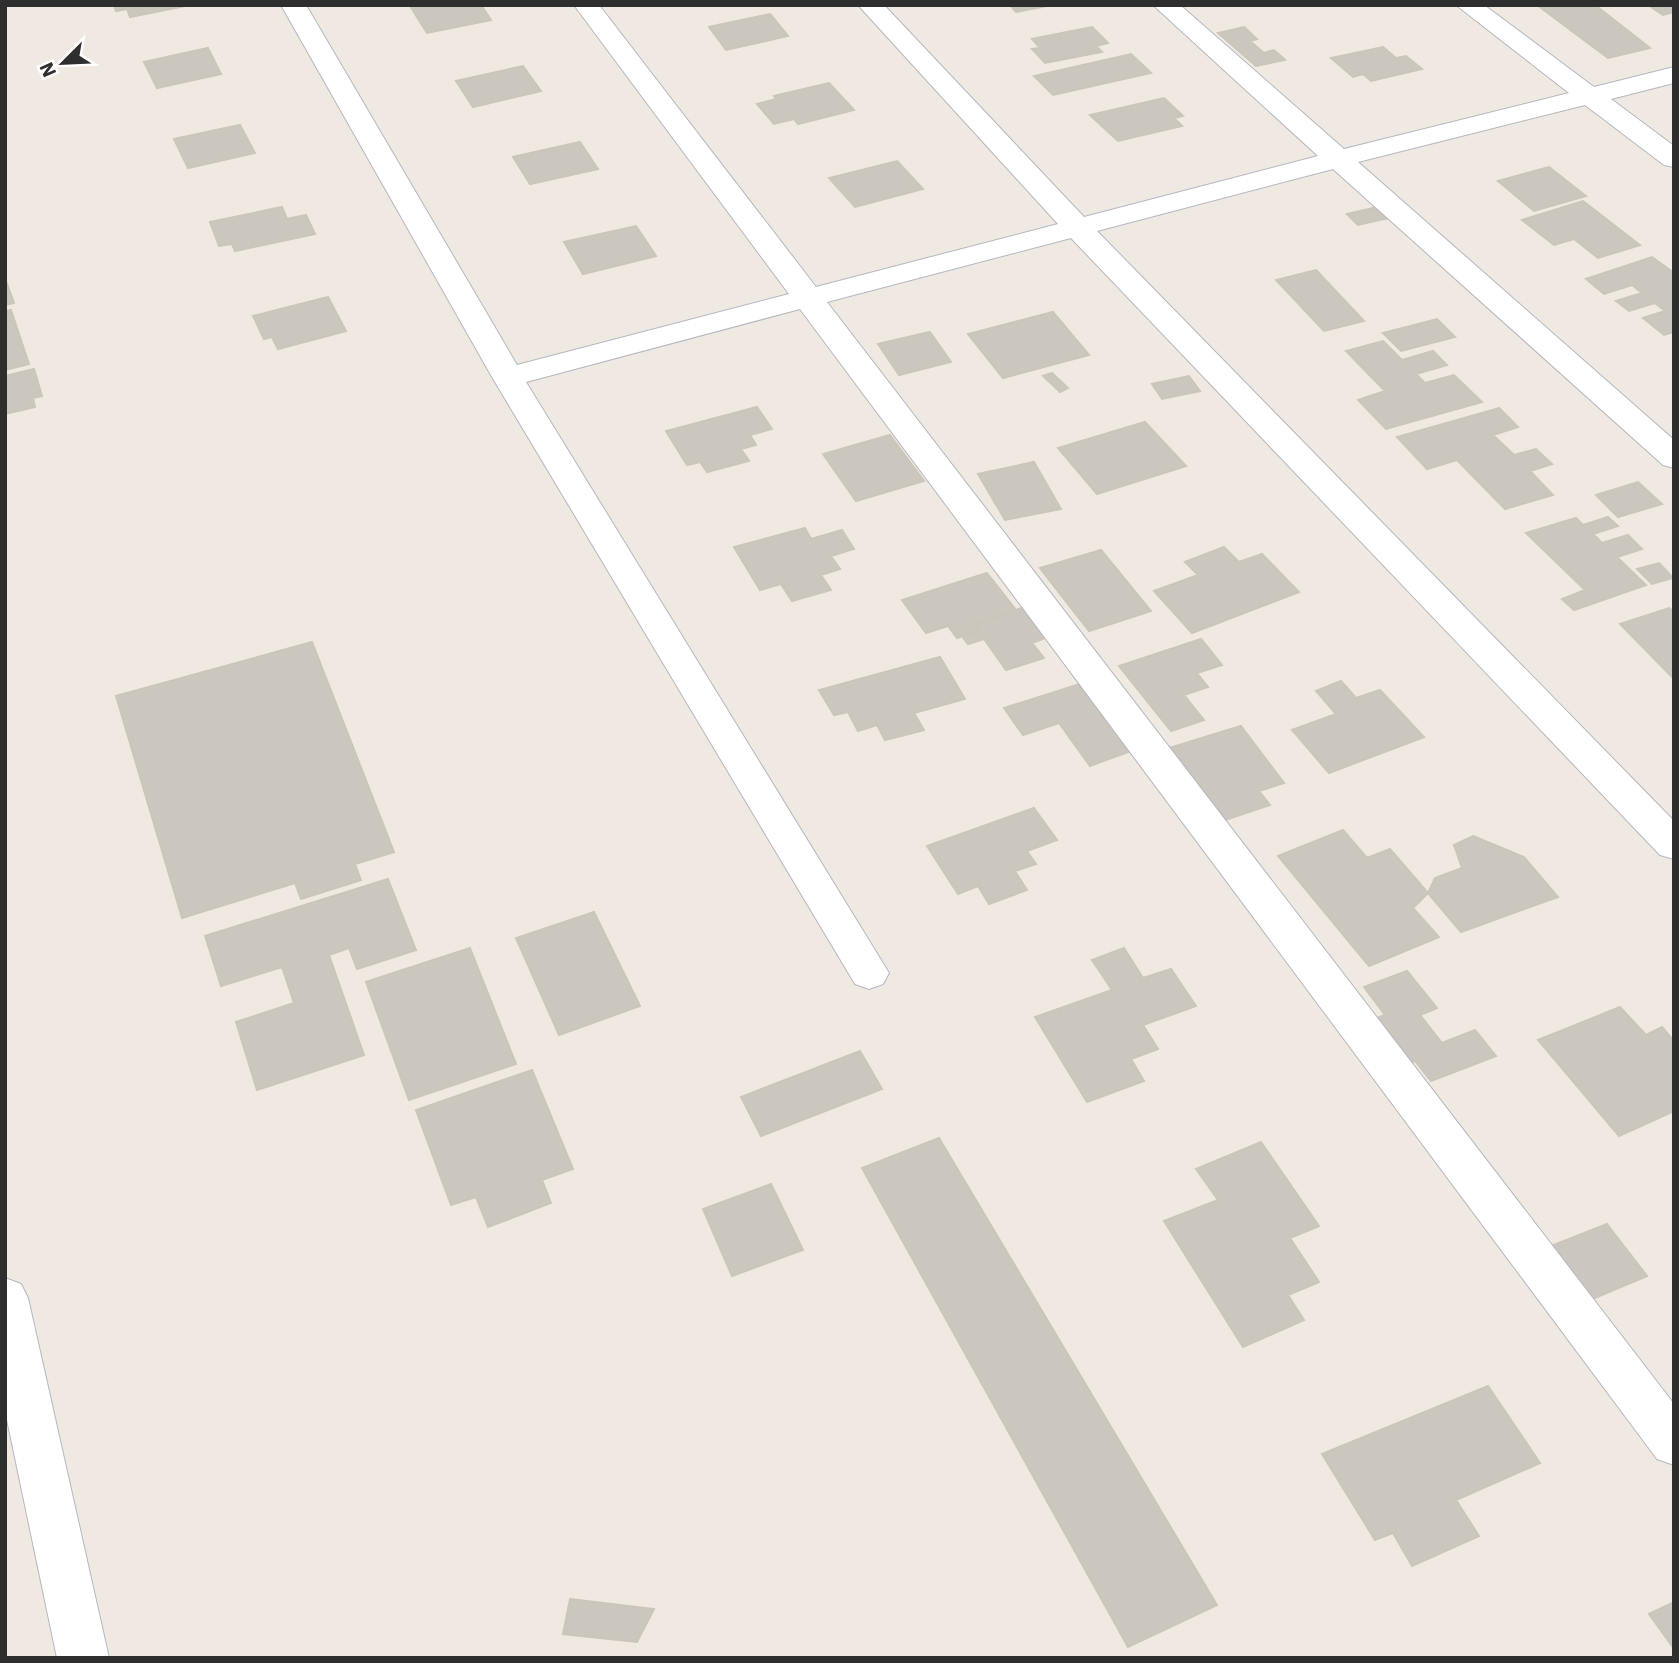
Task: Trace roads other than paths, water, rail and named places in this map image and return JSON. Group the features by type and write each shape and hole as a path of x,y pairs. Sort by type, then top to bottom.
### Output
{"street":[{"path":"293,5 508,377 869,973"},
{"path":"586,5 805,298 1674,1443"},
{"path":"870,5 1077,228 1674,845"},
{"path":"1165,5 1674,458"},
{"path":"1468,5 1674,159"},
{"path":"508,377 1338,159 1674,75"},
{"path":"5,1298 83,1658"}]}
